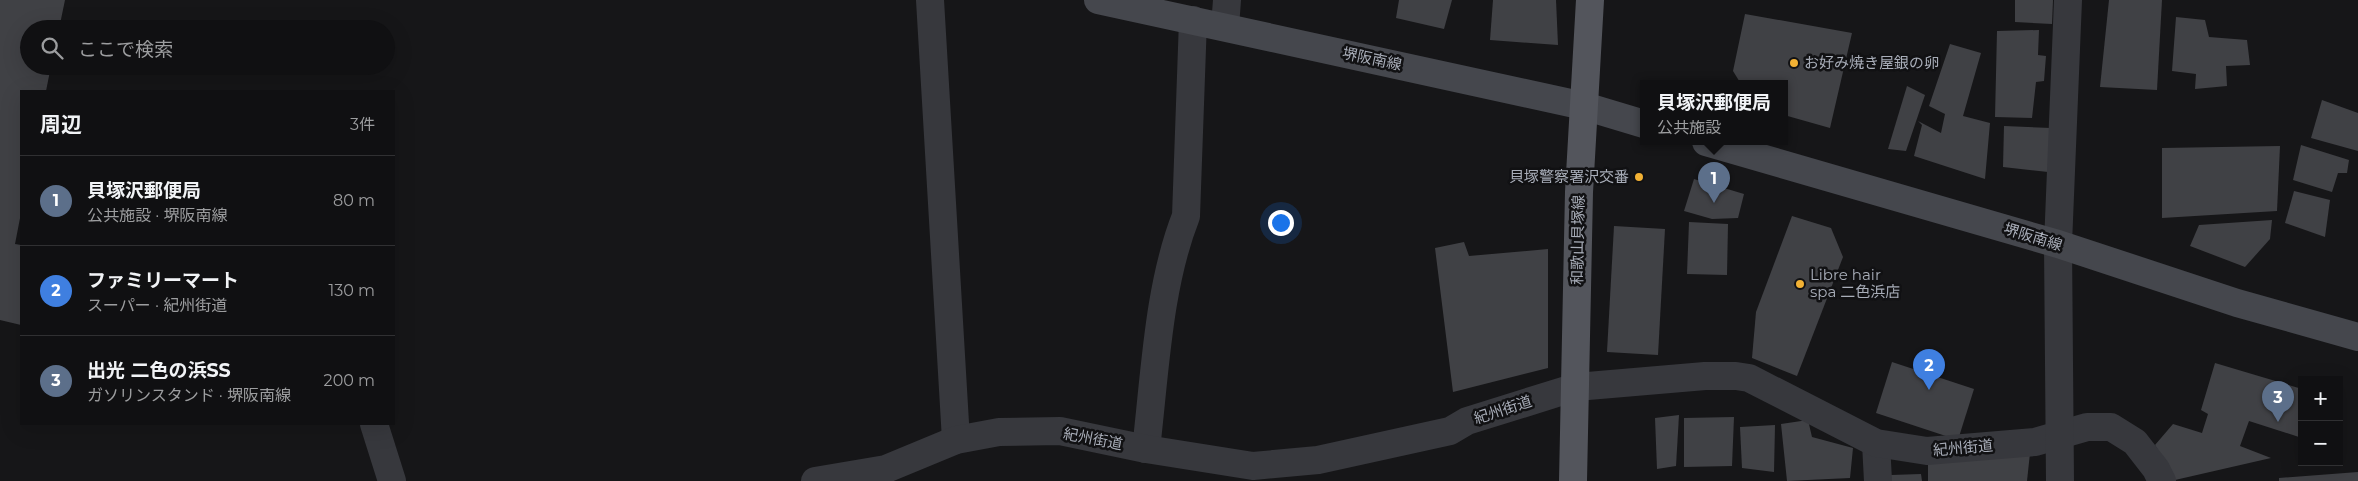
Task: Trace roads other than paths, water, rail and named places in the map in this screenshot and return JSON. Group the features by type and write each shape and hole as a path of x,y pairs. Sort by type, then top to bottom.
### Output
{"main road":[{"name":"堺阪南線","path":"1098,0 1584,106 1640,123"},
{"name":"和歌山貝塚線","path":"1573,481 1579,192 1590,0"},
{"name":"堺阪南線","path":"1716,145 2058,244 2237,303 2358,337"}],"street":[{"path":"930,0 956,440"},
{"path":"1225,27 1227,0"},
{"path":"2060,481 2058,244 2068,0"},
{"path":"1146,449 1165,294 1178,237 1186,216 1193,20"},
{"name":"紀州街道","path":"815,481 888,475 956,440 999,432 1060,431 1253,474 1450,431 1467,421 1576,387 1706,376 1749,378 1876,442 1927,451 2035,442 2087,427 2111,427 2135,442 2156,469 2162,481"},
{"path":"374,425 392,481"},
{"path":"1876,442 1878,481"}],"place":[{"name":"お好み焼き屋銀の卵","path":"1794,63"},
{"name":"貝塚警察署沢交番","path":"1639,177"},
{"name":"貝塚沢郵便局","path":"1714,203"},
{"name":"Libre hair spa 二色浜店","path":"1800,284"},
{"name":"ファミリーマート","path":"1929,390"},
{"name":"出光 二色の浜SS","path":"2278,422"}]}
